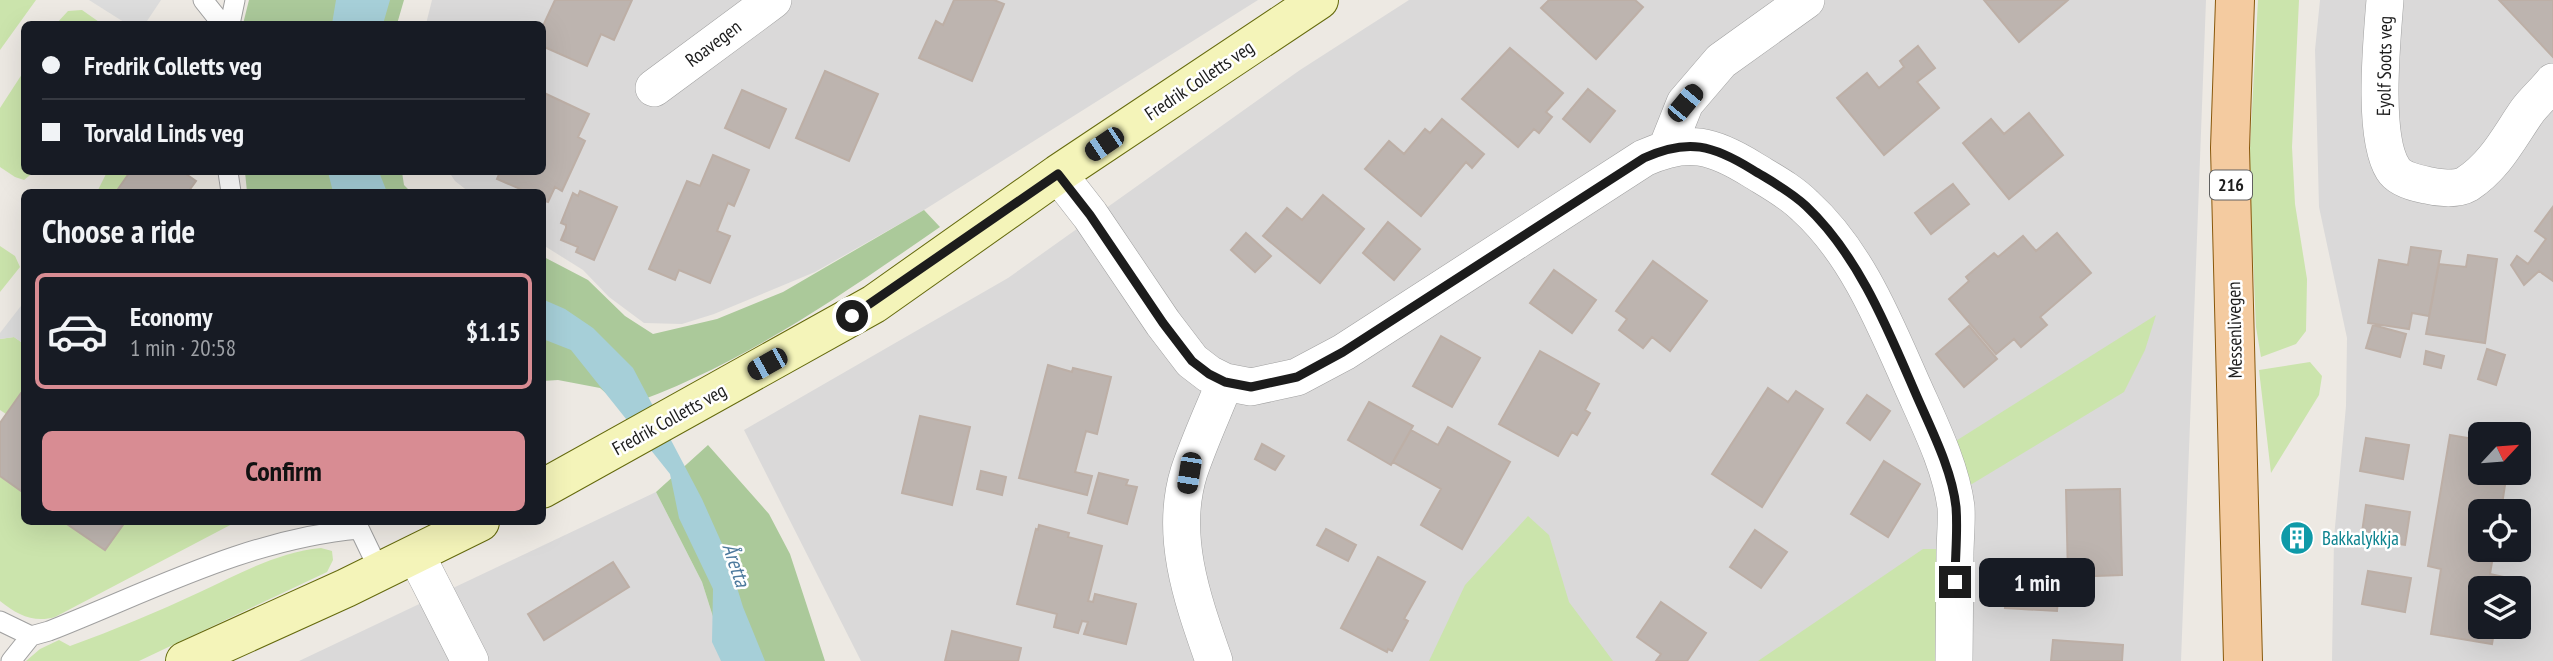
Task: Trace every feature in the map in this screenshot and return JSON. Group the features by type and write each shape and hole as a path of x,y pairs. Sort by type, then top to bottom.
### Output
{"main road":[{"name":"Messenlivegen","path":"2235,0 2230,148 2243,661"}],"street":[{"name":"Roavegen","path":"654,88 773,0"},
{"name":"Fredrik Colletts veg","path":"546,487 874,303 1058,174 1319,0"},
{"path":"1667,148 1685,103 1721,61 1806,0"},
{"name":"Eyolf Soots veg","path":"2385,0 2379,95 2385,142 2393,170 2410,181 2437,188 2465,186 2486,169 2508,143 2528,110 2553,82"},
{"path":"1058,174 1192,361 1225,382 1251,387 1297,377 1426,300 1644,158 1667,148 1693,145 1716,149 1785,189 1805,205 1828,230 1856,268 1900,357 1938,445 1956,506 1954,661"},
{"path":"1214,661 1189,592 1181,522 1189,473 1225,382"},
{"path":"186,661 380,572 474,525"},
{"path":"416,555 470,661"}],"lane":[{"path":"203,0 220,21"},
{"path":"231,21 235,0"},
{"path":"11,661 31,636 98,612 232,555 319,533 357,525 380,572"},
{"path":"0,621 31,636"}],"shaded area":[{"path":"89,0 161,0 147,21 122,21"},
{"path":"432,0 1258,0 924,210 815,272 714,314 682,324 644,323 609,297 583,270 546,247 546,189 465,189 451,175 546,175 546,21 427,21"},
{"path":"1409,0 2206,0 2181,661 861,661 744,430 1008,278 1300,70"},
{"path":"2320,0 2553,0 2553,661 2332,661 2334,538 2346,406 2347,338 2319,207 2315,50"},
{"path":"21,306 21,342 14,337 0,339 0,333"},
{"path":"656,492 702,582 727,661 299,661"}],"green space":[{"path":"0,0 36,0 0,50"},
{"path":"249,0 404,0 398,21 244,21"},
{"path":"2258,0 2299,0 2292,147 2295,204 2307,279 2306,331 2296,344 2261,357 2256,327 2249,165"},
{"path":"82,10 98,21 59,21 68,11"},
{"path":"21,76 21,175 30,175 24,180 0,167 0,108"},
{"path":"106,175 130,175 120,189 98,189"},
{"path":"245,175 402,175 404,185 408,189 247,189"},
{"path":"924,210 940,227 787,328 707,372 665,391 622,407 600,388 558,380 546,381 546,258 588,280 625,316 653,334 717,319 783,292"},
{"path":"0,246 15,256 20,267 0,292"},
{"path":"2156,315 2145,350 2124,392 1967,487 1951,444"},
{"path":"14,337 21,342 21,393 6,414 0,410 0,339"},
{"path":"2310,362 2322,376 2319,395 2271,473 2259,370"},
{"path":"708,445 769,514 790,554 825,661 727,661 702,582 656,492"},
{"path":"0,476 21,491 21,525 68,525 105,550 123,525 230,525 55,617 40,619 19,614 0,601"},
{"path":"1528,516 1549,535 1569,602 1613,661 1429,661 1465,585"},
{"path":"321,548 332,551 333,560 327,572 139,661 26,661 40,649 59,640 70,646 152,614 259,565 289,554"},
{"path":"1923,549 1938,549 1935,661 1758,661"}],"water":[{"path":"336,0 390,0 384,21 332,21"},
{"path":"329,175 380,175 386,189 332,189"},
{"path":"546,301 565,309 593,328 633,368 702,499 727,555 743,607 765,661 721,661 712,642 713,589 679,518 670,474 571,350 546,340"}],"building":[{"path":"555,0 632,0 614,40 601,34 587,66 546,48 545,21"},
{"path":"954,0 994,0 1004,4 972,81 919,58 936,21 943,25"},
{"path":"1549,0 1635,0 1643,7 1596,59 1541,8"},
{"path":"1984,0 2068,0 2019,42"},
{"path":"2499,0 2553,0 2553,57"},
{"path":"1918,46 1935,68 1917,82 1939,108 1884,155 1837,98 1867,73 1879,88 1904,67 1900,61"},
{"path":"1510,48 1563,93 1546,112 1552,117 1539,133 1534,129 1518,147 1462,99"},
{"path":"825,71 878,94 849,161 796,138"},
{"path":"1588,89 1615,111 1590,142 1563,119"},
{"path":"742,90 786,109 769,148 725,128"},
{"path":"546,94 589,114 578,137 585,141 562,191 555,187 548,202 546,189 520,189 497,179 499,175 546,175"},
{"path":"2029,113 2063,155 2009,199 1963,143 1991,119 2004,134"},
{"path":"1442,119 1484,154 1472,168 1466,162 1421,216 1365,169 1389,141 1404,154 1425,129 1430,133"},
{"path":"713,155 749,170 734,206 728,203 717,231 730,236 710,283 679,270 675,280 649,269 687,181 700,186"},
{"path":"128,175 187,175 196,181 190,189 118,189"},
{"path":"1953,184 1969,204 1931,234 1915,213"},
{"path":"580,191 617,207 594,260 576,252 578,247 561,240 566,225 561,223 573,193 578,196"},
{"path":"1323,195 1364,229 1320,283 1263,236 1287,208 1302,220"},
{"path":"2552,208 2553,281 2539,271 2524,285 2511,265 2517,256 2528,264 2546,239 2535,231"},
{"path":"1388,222 1420,249 1394,280 1363,253"},
{"path":"1246,233 1271,256 1255,272 1231,250"},
{"path":"2057,233 2091,273 2040,317 2047,325 2021,347 2014,339 1996,354 1949,299 1969,281 1966,277 1994,253 1998,257 2023,236 2036,251"},
{"path":"2411,247 2441,251 2429,316 2412,313 2409,329 2368,323 2379,260 2408,265"},
{"path":"2468,255 2497,259 2485,343 2426,334 2439,264 2466,267"},
{"path":"1653,261 1707,301 1670,351 1652,337 1643,348 1619,330 1627,319 1616,311"},
{"path":"1554,270 1596,300 1572,333 1530,303"},
{"path":"2373,325 2406,334 2400,357 2366,348"},
{"path":"1969,326 1997,359 1964,387 1936,354"},
{"path":"1441,336 1480,358 1452,407 1413,386"},
{"path":"2487,349 2505,355 2496,385 2478,379"},
{"path":"1540,351 1599,384 1585,410 1590,413 1577,435 1572,432 1558,456 1499,424"},
{"path":"2426,351 2444,356 2441,368 2424,364"},
{"path":"1048,365 1072,372 1073,368 1111,377 1097,434 1086,431 1075,472 1092,476 1087,495 1019,478"},
{"path":"1768,388 1788,402 1796,391 1823,409 1762,507 1712,474"},
{"path":"21,393 21,491 0,476 0,423"},
{"path":"1867,395 1890,411 1870,440 1847,423"},
{"path":"1369,402 1413,426 1391,465 1348,440"},
{"path":"920,416 970,427 952,505 902,493"},
{"path":"1448,427 1510,462 1462,549 1421,525 1441,489 1393,462 1411,430 1438,445"},
{"path":"2450,435 2468,438 2468,485 2505,485 2503,499 2468,499 2468,562 2492,562 2490,574 2499,576 2468,576 2468,639 2493,639 2492,644 2431,634 2441,569 2428,566"},
{"path":"2366,438 2409,445 2403,479 2360,471"},
{"path":"1262,444 1284,456 1275,470 1255,459"},
{"path":"1884,461 1920,484 1888,537 1851,514"},
{"path":"981,471 1006,477 1002,495 977,489"},
{"path":"1099,473 1128,480 1126,485 1137,487 1127,524 1088,513"},
{"path":"2120,489 2122,575 2068,577 2066,490"},
{"path":"2366,505 2410,512 2405,545 2361,539"},
{"path":"68,525 123,525 105,550"},
{"path":"1039,525 1069,533 1068,537 1102,546 1088,601 1093,602 1095,594 1136,604 1126,644 1084,634 1088,622 1082,621 1078,633 1054,627 1057,614 1017,604"},
{"name":"Bakkalykkja","path":"2292,525 2302,525 2302,552 2292,552"},
{"path":"1326,529 1356,545 1348,561 1317,545"},
{"path":"1755,530 1787,552 1761,588 1730,567"},
{"path":"1378,557 1425,582 1404,619 1408,621 1392,651 1388,649 1387,652 1341,628"},
{"path":"2008,561 2060,564 2059,587 2007,584"},
{"path":"613,562 629,587 544,640 528,614"},
{"path":"2368,571 2411,578 2405,612 2362,604"},
{"path":"2007,584 2059,587 2057,611 2005,608"},
{"path":"1661,602 1706,633 1687,661 1656,661 1661,654 1637,637"},
{"path":"952,631 1021,648 1018,661 945,661"},
{"path":"2053,640 2123,645 2122,661 2051,661"}],"place":[{"name":"Bakkalykkja","path":"2297,538"}],"route":[{"path":"852,316 1058,174 1090,215 1192,361 1225,382 1251,387 1297,377 1343,352 1644,158 1667,148 1693,145 1716,149 1785,189 1805,205 1828,230 1856,268 1900,357 1938,445 1956,506 1955,582"}],"water label":[{"name":"Åretta","path":"736,565"}]}
